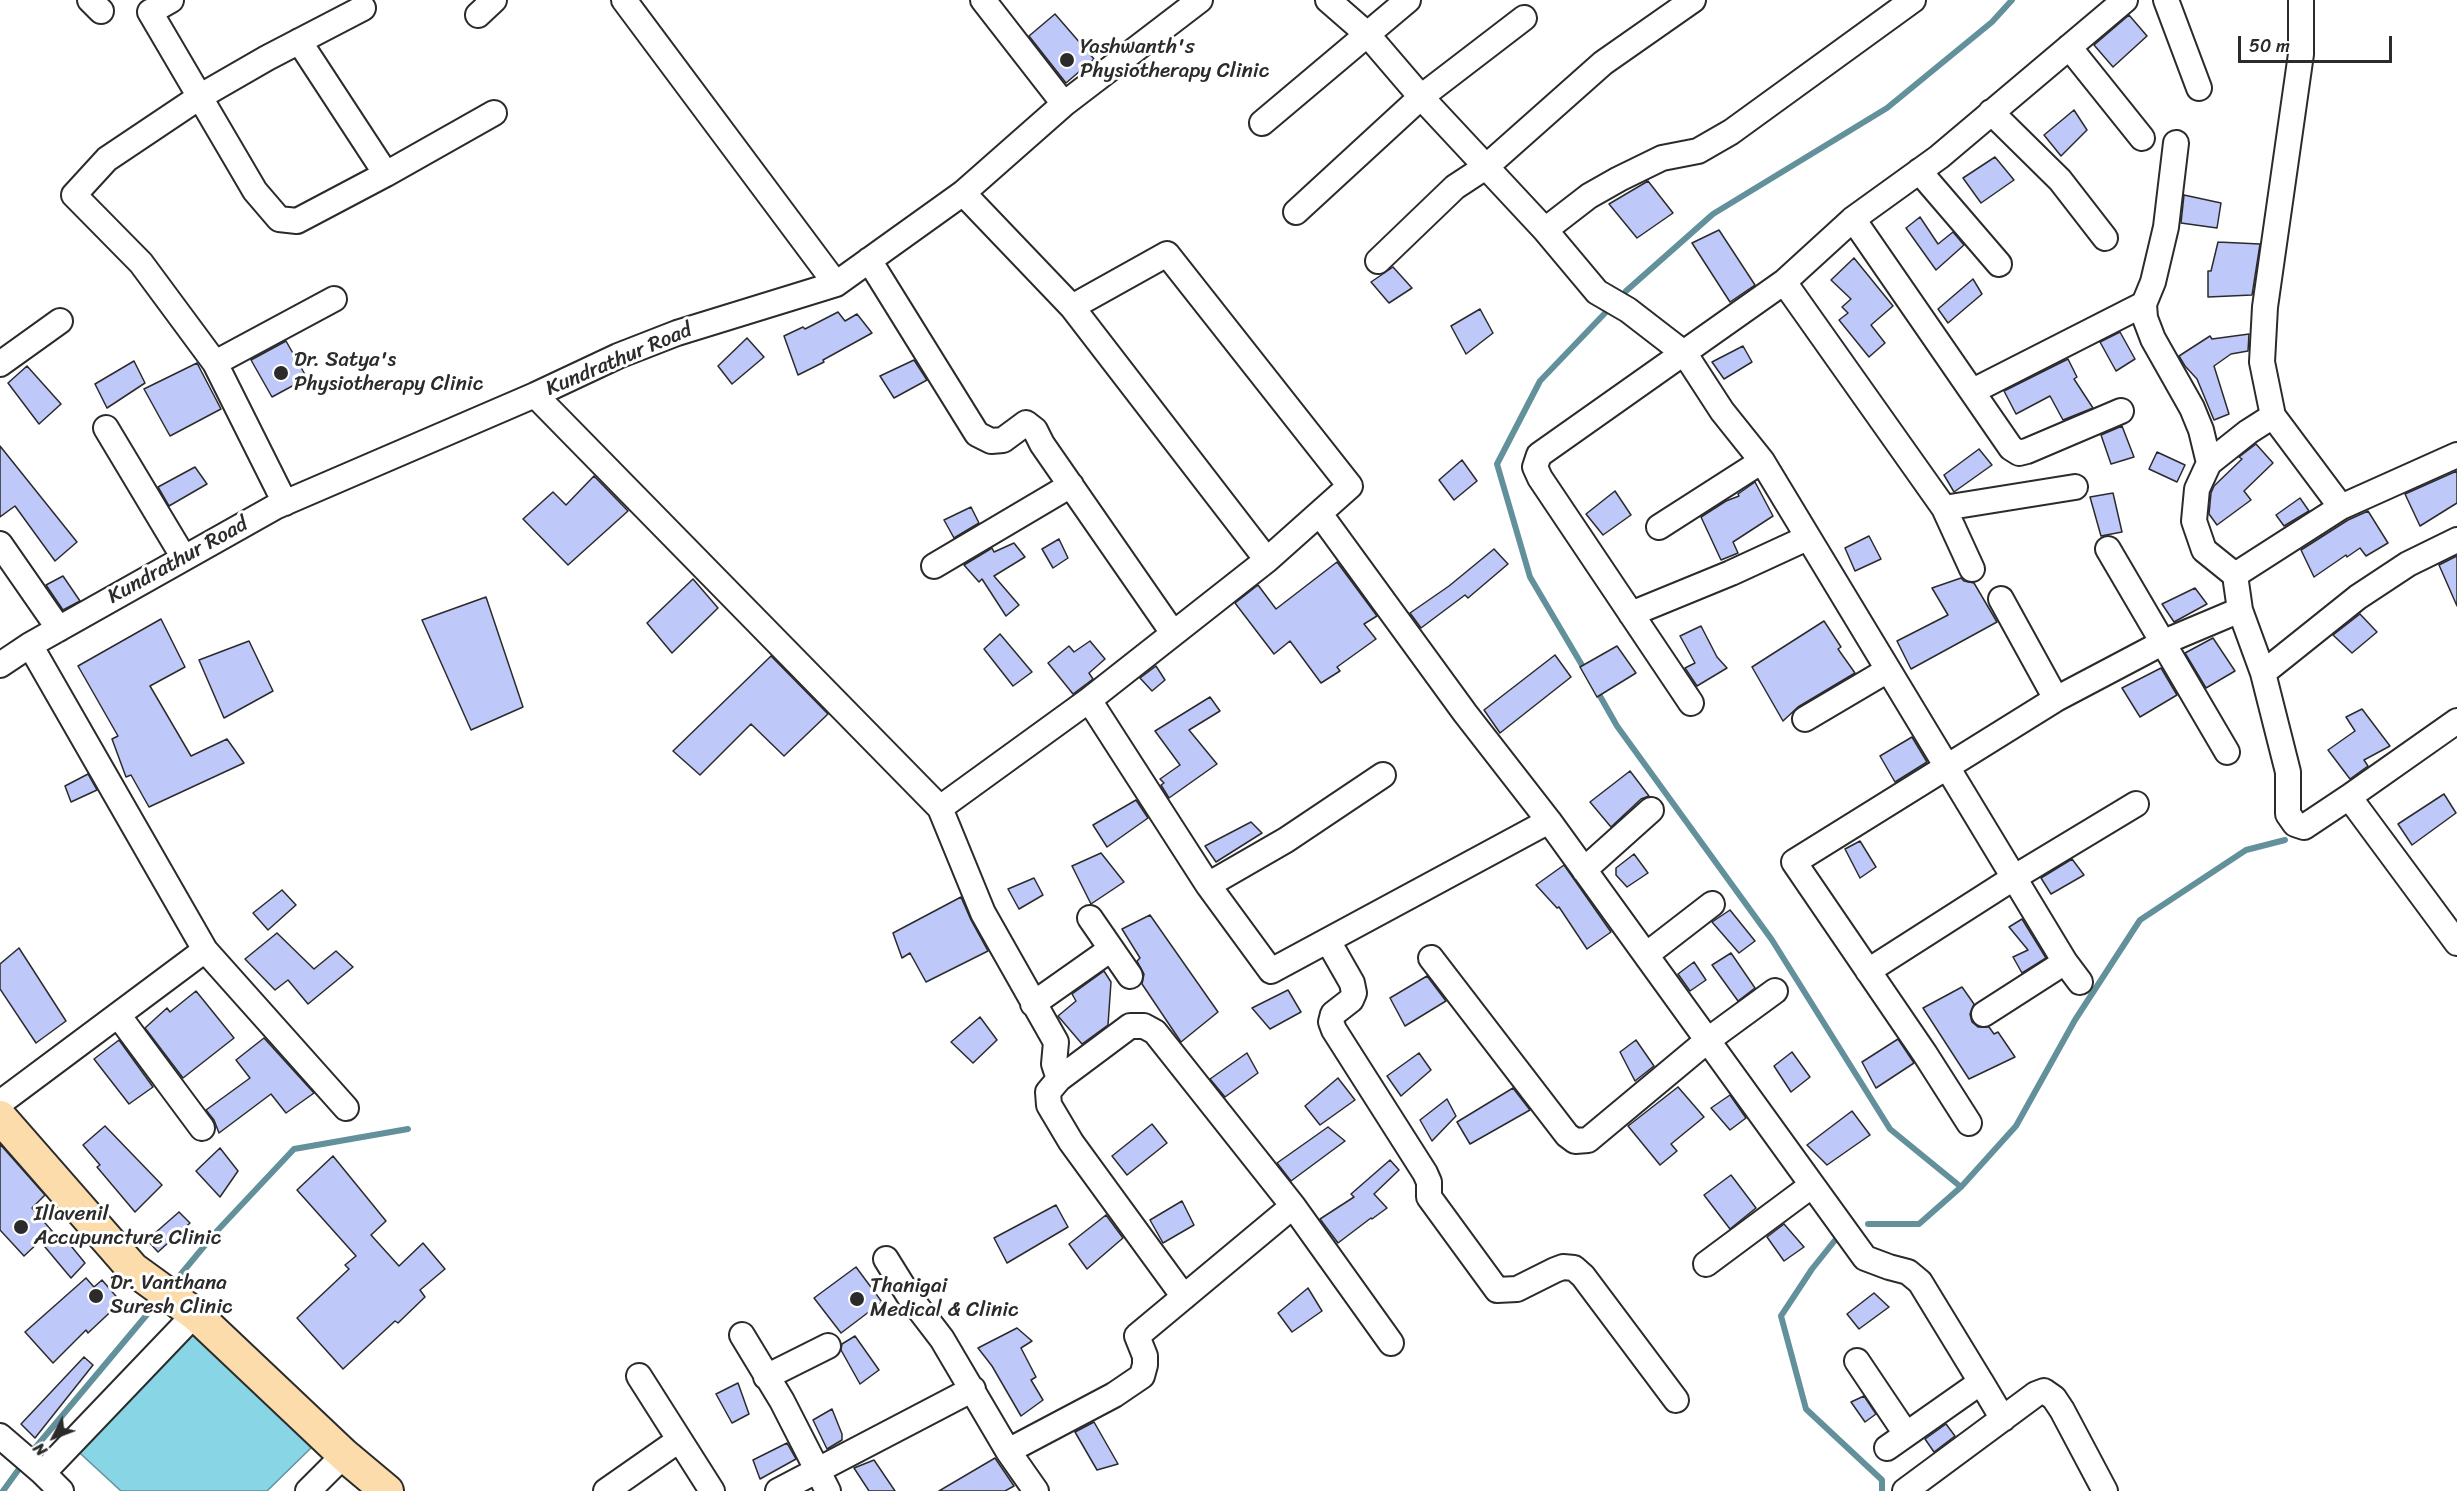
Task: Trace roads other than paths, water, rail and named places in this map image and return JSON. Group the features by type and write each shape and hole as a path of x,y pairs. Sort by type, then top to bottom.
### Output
{"main road":[{"path":"0,1117 133,1269 195,1314 344,1455 387,1491"}],"street":[{"path":"171,0 150,12 255,191 279,219 297,221 494,113"},
{"path":"625,0 836,285"},
{"path":"983,0 1064,104"},
{"name":"Kundrathur Road","path":"0,665 30,645 285,502 535,395 618,356 677,333 836,285 963,193 1064,104 1200,0"},
{"path":"1328,0 1367,34 1421,98 1545,230 1597,292 1628,310 1685,354 1722,411 1762,461 2065,962 2080,982"},
{"path":"1262,123 1408,0"},
{"path":"1377,261 1455,187 1487,166 1603,63 1693,0"},
{"path":"1691,703 1540,478 1535,467 1539,456 1547,448 1685,354 1784,282 1853,219 1919,171 2125,0"},
{"path":"2166,0 2199,88"},
{"path":"2301,0 2301,54 2265,307 2262,362 2273,416 2341,507"},
{"path":"1545,230 1589,196 1619,179 1662,158 1698,151 1731,132 1898,5"},
{"path":"285,502 215,363 141,262 74,195 107,159 201,96 363,8"},
{"path":"1296,212 1421,98 1524,18"},
{"path":"299,41 386,174"},
{"path":"2069,47 2142,138"},
{"path":"1991,112 2060,180 2105,238"},
{"path":"2176,143 2166,227 2153,282 2144,304 2145,318 2153,339 2192,408 2201,430 2209,463"},
{"path":"1919,171 1999,264"},
{"path":"963,193 1072,307 1267,560"},
{"path":"1853,219 2011,448 2019,453 2121,411"},
{"path":"940,808 1089,700 1267,560 1350,486 1167,254 1072,307"},
{"path":"869,260 977,434 991,441 1003,440 1026,423 1035,430 1042,444 1173,633"},
{"path":"1784,282 1944,508 1972,569"},
{"path":"215,363 334,299"},
{"path":"1973,391 2144,304"},
{"path":"0,364 60,321"},
{"path":"535,395 940,808 983,913 1056,1042 1054,1064 1059,1079"},
{"path":"2273,416 2248,432 2209,463 2197,489 2194,521 2204,550 2235,575 2240,610 2263,674 2288,772 2288,814 2291,819 2295,824 2304,826 2457,721"},
{"path":"106,428 184,558"},
{"path":"2235,575 2341,507 2457,455"},
{"path":"1659,526 1762,461"},
{"path":"934,566 1071,485"},
{"path":"1944,508 2075,488"},
{"path":"1320,514 1465,713 1549,821 1811,1186 1865,1257 1908,1272 1920,1282 2003,1419"},
{"path":"1631,614 1692,590 1807,538"},
{"path":"2263,674 2319,631 2358,597 2408,564 2457,540"},
{"path":"0,544 59,629"},
{"path":"2108,549 2227,752"},
{"path":"2001,599 2056,699"},
{"path":"1969,1123 1794,862 2056,699 2164,642 2240,610"},
{"path":"30,645 205,950 346,1108"},
{"path":"1805,719 1888,670"},
{"path":"1089,700 1208,885 1271,971 1549,821"},
{"path":"1208,885 1286,840 1383,775"},
{"path":"2349,797 2457,943"},
{"path":"1868,971 2015,877 2136,804"},
{"path":"1584,870 1651,810"},
{"path":"1646,955 1712,904"},
{"path":"1090,918 1130,976"},
{"path":"1328,941 1352,983 1354,993 1351,1000 1333,1014 1331,1022 1334,1030 1425,1173 1429,1182 1429,1197 1497,1290 1517,1289 1563,1267 1574,1269 1583,1276 1676,1400"},
{"path":"1033,1004 1111,949"},
{"path":"0,1103 205,950"},
{"path":"1431,958 1567,1135 1575,1141 1588,1140 1708,1040 1775,991"},
{"path":"1984,1014 2065,962"},
{"path":"118,1015 202,1128"},
{"path":"1184,1297 1054,1116 1049,1105 1048,1092 1059,1079 1130,1026 1144,1026 1155,1032 1293,1206 1391,1343"},
{"path":"1706,1264 1811,1186"},
{"path":"1008,1451 1114,1395 1142,1376 1145,1356 1137,1336 1293,1206"},
{"path":"886,1260 909,1296 942,1339 1008,1451 1035,1491"},
{"path":"43,1473 195,1314"},
{"path":"742,1335 782,1401 823,1481"},
{"path":"766,1377 828,1346"},
{"path":"1857,1361 1897,1441 1981,1382"},
{"path":"639,1376 712,1491"},
{"path":"778,1491 823,1481 973,1389"},
{"path":"1905,1491 2043,1391 2054,1398 2105,1491"},
{"path":"0,1436 61,1491"},
{"path":"606,1491 679,1440"},
{"path":"308,1491 344,1455"}],"water":[{"path":"190,1327 313,1446 267,1491 121,1491 70,1444"}],"waterway":[{"path":"1626,291 1713,214 1887,108 1992,22 2012,0"},
{"path":"1586,672 1530,577 1497,464 1540,381 1607,311"},
{"path":"1596,689 1617,726 1772,940 1890,1129 1961,1187 1919,1224 1868,1224"},
{"path":"1961,1187 2016,1126 2075,1020 2140,920 2246,850 2285,840"},
{"path":"171,1286 216,1232 294,1149 408,1129"},
{"path":"1836,1239 1812,1269 1781,1316 1806,1409 1882,1480 1882,1491"},
{"path":"30,1454 160,1299"},
{"path":"3,1491 24,1462"}],"place":[{"name":"Yashwanth's Physiotherapy Clinic","path":"1067,60"},
{"name":"Dr. Satya's Physiotherapy Clinic","path":"281,373"},
{"name":"Illavenil Accupuncture Clinic","path":"21,1227"},
{"name":"Dr. Vanthana Suresh Clinic","path":"96,1296"},
{"name":"Thanigai Medical & Clinic","path":"857,1299"}]}
